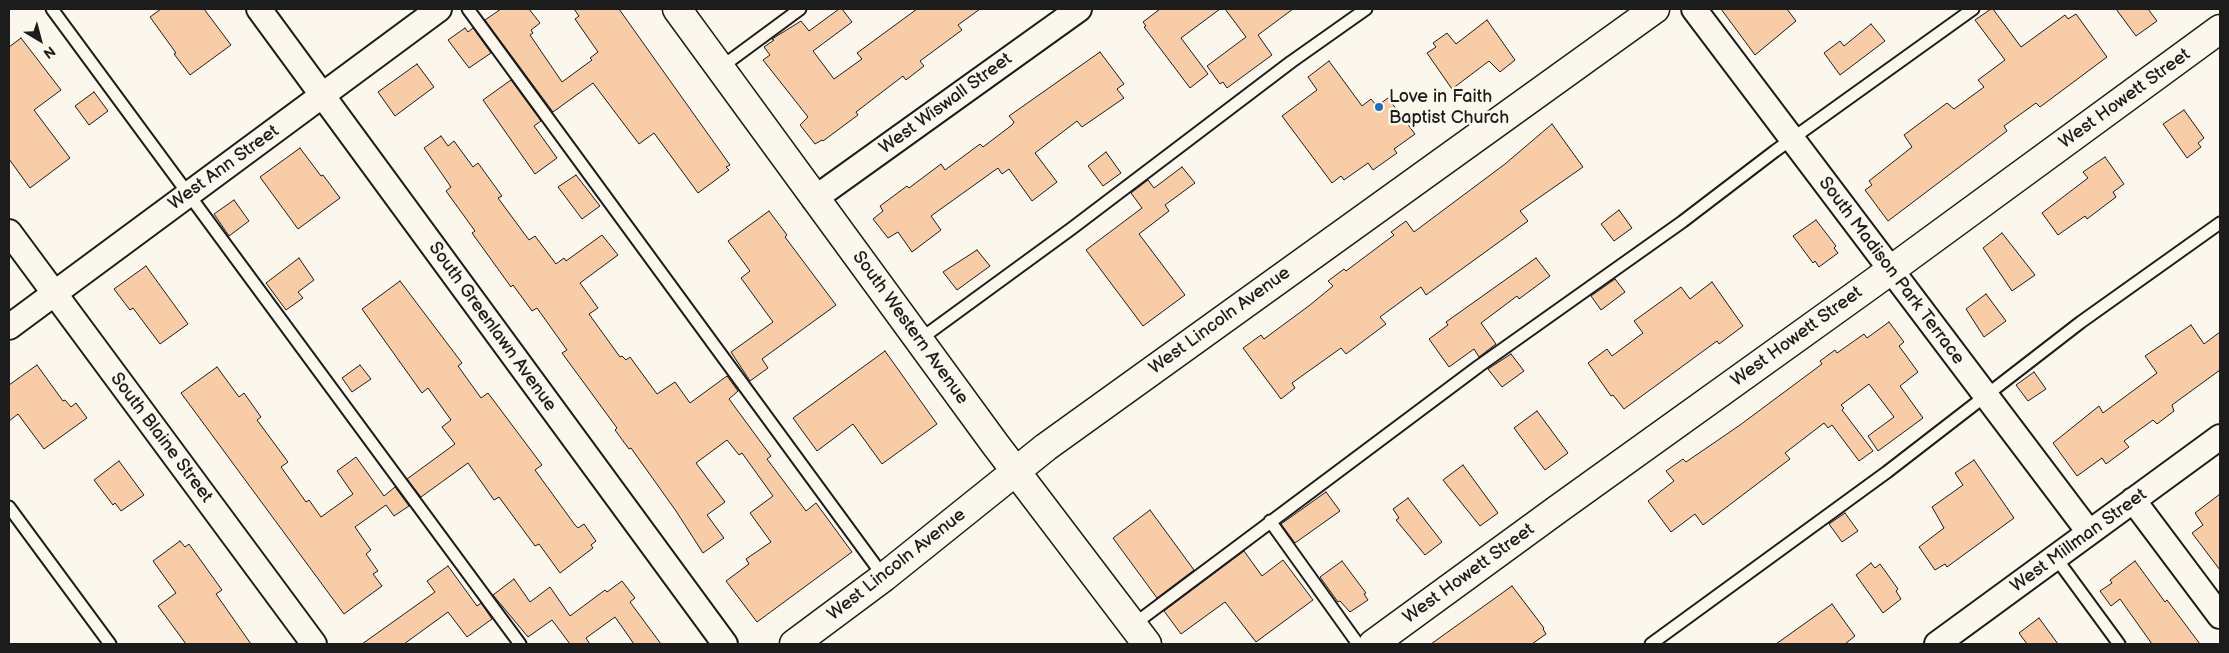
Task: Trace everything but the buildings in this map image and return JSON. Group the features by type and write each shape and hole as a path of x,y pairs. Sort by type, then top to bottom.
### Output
{"main road":[{"name":"South Western Avenue","path":"677,9 814,199 1140,635"},
{"name":"West Lincoln Avenue","path":"794,644 884,577 1015,470 1655,9"},
{"name":"West Howett Street","path":"1373,644 1891,270 2220,29"}],"street":[{"name":"South Greenlawn Avenue","path":"259,9 725,644"},
{"name":"West Ann Street","path":"9,327 439,9"},
{"name":"West Wiswall Street","path":"814,199 1079,9"},
{"name":"South Madison Park Terrace","path":"1694,9 2089,532"},
{"name":"South Blaine Street","path":"9,232 314,644"},
{"name":"West Millman Street","path":"1937,644 2220,437"},
{"path":"2133,500 2220,616"}],"lane":[{"path":"52,9 520,644"},
{"path":"468,9 884,577"},
{"path":"720,68 800,9"},
{"path":"919,340 1291,62 1366,9"},
{"path":"1140,635 1270,521 1479,366 1682,222 1973,9"},
{"path":"1651,644 1847,502 1986,397 2081,322 2220,223"},
{"path":"9,507 110,644"},
{"path":"1270,521 1358,644"},
{"path":"2056,558 2119,644"}],"place":[{"name":"Love in Faith Baptist Church","path":"1379,107"}]}
